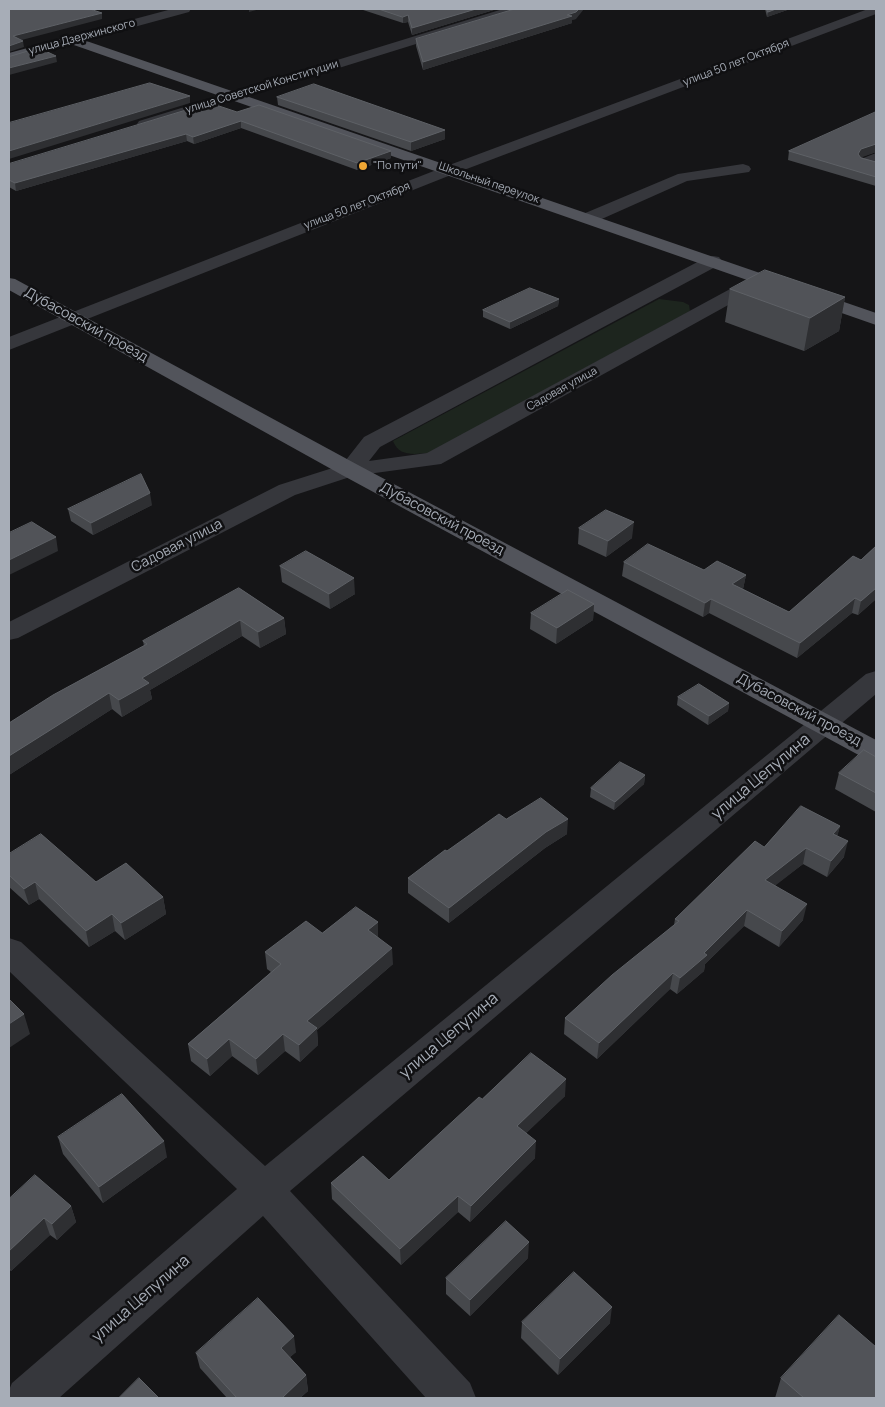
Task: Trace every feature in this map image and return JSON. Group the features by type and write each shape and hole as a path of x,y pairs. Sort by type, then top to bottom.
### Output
{"main road":[{"name":"улица Дзержинского","path":"9,57 72,40"},
{"name":"Школьный переулок","path":"72,40 764,278 876,319"},
{"name":"Дубасовский проезд","path":"9,283 350,470 876,752"}],"street":[{"name":"улица Дзержинского","path":"72,40 185,9"},
{"name":"улица Советской Конституции","path":"129,128 515,9"},
{"name":"улица 50 лет Октября","path":"9,344 450,170 876,10"},
{"path":"876,158 866,162 876,165"},
{"path":"589,218 684,177 742,170"},
{"path":"350,470 372,442 713,261"},
{"name":"Садовая улица","path":"9,632 287,490 350,470 433,459 764,278"},
{"name":"улица Цепулина","path":"27,1398 264,1190 876,680"},
{"path":"9,951 264,1190 455,1398"}],"shaded area":[{"path":"659,299 683,302 689,305 690,311 429,453 403,452 399,450 393,441"}],"building":[{"path":"9,9 90,9 102,13 13,36 23,41 9,46"},
{"path":"379,9 476,9 412,28 408,15 403,17"},
{"path":"515,9 579,9 567,15 572,16 423,62 416,39"},
{"path":"39,48 56,56 9,68 9,57"},
{"path":"150,83 190,96 9,151 9,123"},
{"path":"314,84 445,130 411,142 277,97"},
{"path":"210,103 237,112 259,105 391,151 357,163 241,121 193,137 186,134 15,183 9,180 9,164"},
{"path":"876,112 876,144 861,149 858,154 861,158 876,162 876,177 789,151"},
{"path":"765,270 845,297 810,318 730,289"},
{"path":"530,288 559,299 510,322 483,310"},
{"path":"141,474 150,493 91,523 68,509"},
{"path":"606,510 634,522 608,541 579,528"},
{"path":"32,522 56,537 9,560 9,533"},
{"path":"648,544 704,570 717,561 746,575 732,584 789,612 853,556 861,560 876,546 876,588 861,601 855,598 800,643 711,599 705,603 624,562"},
{"path":"306,551 354,578 329,594 280,566"},
{"path":"239,588 284,618 258,632 240,620 142,678 149,683 119,700 109,693 9,756 9,723 53,695 147,644 143,641"},
{"path":"568,590 594,604 557,628 531,613"},
{"path":"699,684 729,703 709,716 678,697"},
{"path":"864,750 876,757 876,793 839,773"},
{"path":"620,762 645,775 615,802 591,788"},
{"path":"541,798 568,819 546,832 449,908 408,878 445,850 447,851 499,814 506,819"},
{"path":"801,806 840,826 833,834 848,841 831,861 806,848 765,880 807,904 782,931 747,910 704,953 707,955 680,978 673,973 599,1043 565,1018 612,975 679,921 675,919 755,841 764,847"},
{"path":"41,834 96,882 126,863 163,897 121,923 112,914 86,931 35,882 24,889 9,875 9,854"},
{"path":"356,907 378,922 368,930 392,948 307,1021 317,1028 299,1045 283,1034 256,1059 229,1039 207,1059 188,1044 281,964 265,952 306,921 322,933"},
{"path":"9,999 24,1014 9,1024"},
{"path":"531,1053 566,1079 517,1126 536,1141 471,1206 458,1196 400,1249 331,1183 363,1156 389,1180 479,1097 482,1099"},
{"path":"122,1094 164,1141 99,1187 58,1137"},
{"path":"35,1175 71,1206 52,1224 44,1218 9,1251 9,1199"},
{"path":"506,1221 529,1242 470,1300 446,1278"},
{"path":"574,1272 612,1307 560,1359 522,1322"},
{"path":"258,1298 294,1336 281,1348 306,1375 282,1398 237,1398 196,1353"},
{"path":"839,1315 876,1347 876,1398 804,1398 781,1378"},
{"path":"139,1378 159,1398 119,1398"}],"place":[{"name":"\"По пути\"","path":"363,166"}]}
